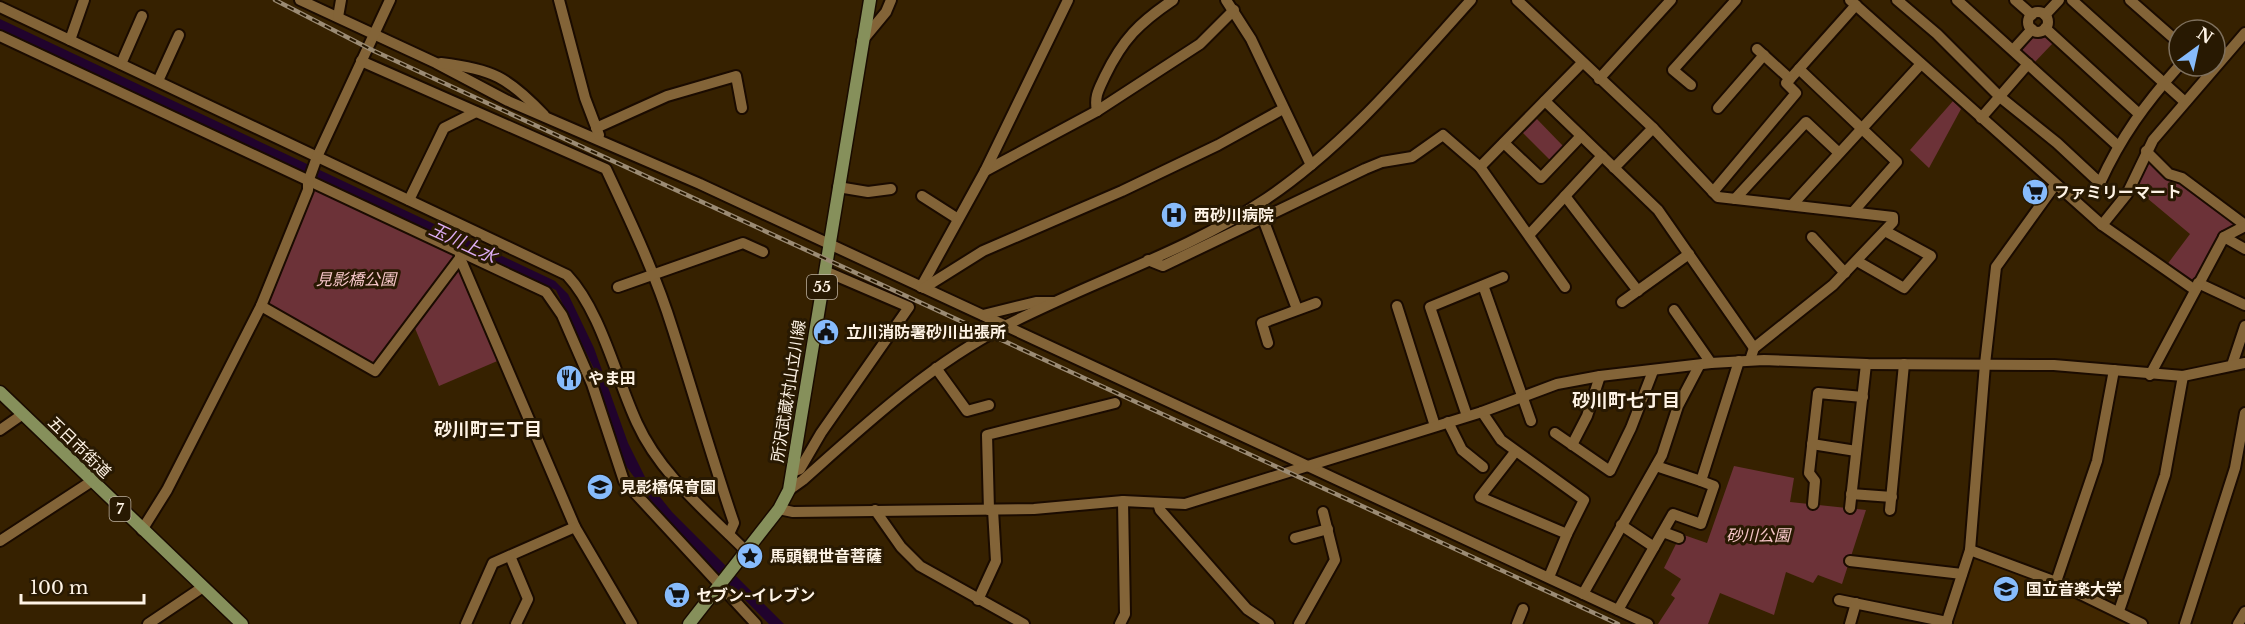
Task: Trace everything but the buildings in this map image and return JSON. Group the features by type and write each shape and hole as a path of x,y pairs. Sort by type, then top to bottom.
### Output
{"main road":[{"name":"所沢武蔵村山立川線","path":"743,555 779,509 789,490 870,0"},
{"name":"五日市街道","path":"0,392 242,624"},
{"name":"55","path":"688,624 743,555"}],"street":[{"path":"70,40 84,0"},
{"path":"300,0 436,63 479,87 601,140 984,315 1648,624"},
{"path":"338,18 341,0"},
{"path":"142,530 167,490 261,306 308,190 309,179 317,159 390,0"},
{"path":"559,0 585,98 601,140"},
{"path":"862,41 886,12 891,0"},
{"path":"923,287 985,171 1068,0"},
{"path":"1097,111 1095,98 1119,47 1133,32 1173,0"},
{"path":"1226,0 1234,10 1311,165"},
{"path":"789,490 893,400 936,368 1006,326 1240,215 1311,165 1378,104 1471,0"},
{"path":"1517,0 1653,129 1719,197 1893,217 1893,222 1845,273 1754,348 1744,361 1701,480"},
{"path":"1599,79 1671,0"},
{"path":"1897,0 1937,34 2000,97 2057,142 2100,183 2117,145 2138,113 2168,78"},
{"path":"1957,0 2117,145"},
{"path":"2015,0 2032,15"},
{"path":"2045,15 2059,0"},
{"path":"2072,0 2185,102"},
{"path":"2130,0 2167,32"},
{"path":"1691,85 1673,70 1730,2"},
{"path":"1713,192 1796,93 1786,83 1853,3 2102,225 2197,287 2245,305"},
{"path":"0,7 317,159 567,275 580,291 610,353 637,424 667,471 729,534 743,555"},
{"path":"985,171 1097,111 1200,44 1234,10"},
{"path":"2037,12 2045,15 2048,23 2045,28 2040,31 2032,29 2029,20 2032,15 2037,12"},
{"path":"121,64 142,16"},
{"path":"2045,28 2138,113"},
{"path":"2013,50 2032,29"},
{"path":"2102,225 2127,194 2146,151 2245,33"},
{"path":"158,81 179,35"},
{"path":"0,36 309,179 460,254 539,287 552,297 599,402 614,458 624,481 756,624"},
{"path":"1718,108 1760,52 1790,79"},
{"path":"361,61 606,169 636,233 673,330 686,379 734,523 729,534"},
{"path":"436,63 470,67 502,77 544,115"},
{"path":"1479,167 1582,63"},
{"path":"1792,205 1921,64"},
{"path":"1981,118 2028,64"},
{"path":"1799,69 1897,162 1853,213"},
{"path":"596,128 667,96 736,76 742,108"},
{"path":"1545,101 1658,210 1754,348"},
{"path":"923,287 983,251 1122,191 1218,145 1283,109"},
{"path":"409,200 444,128 476,112"},
{"path":"1735,200 1806,122 1839,153"},
{"path":"1614,168 1653,129"},
{"path":"1148,260 1163,266 1365,169 1382,162 1412,158 1443,135 1479,167 1565,287"},
{"path":"1504,143 1541,178 1581,136"},
{"path":"2146,151 2169,174 2182,178 2245,225 2224,237 2150,375"},
{"path":"1529,235 1602,156"},
{"path":"1839,600 1947,623 1970,550 1985,364 1996,267 2055,184"},
{"path":"838,187 868,192 891,189"},
{"path":"922,196 958,219"},
{"path":"1565,196 1638,291"},
{"path":"1263,219 1297,309"},
{"path":"1857,261 1904,288 1931,256 1885,231"},
{"path":"1812,237 1845,273"},
{"path":"2224,237 2245,249"},
{"path":"618,286 743,243 763,252"},
{"path":"261,306 375,371 460,254"},
{"path":"460,254 575,527 632,624"},
{"path":"1622,302 1689,254"},
{"path":"792,472 800,469 821,433 909,307 825,271"},
{"path":"1467,416 1430,308 1484,288 1503,277"},
{"path":"1484,288 1531,421"},
{"path":"984,315 1036,302 1059,302"},
{"path":"1268,343 1262,323 1316,303"},
{"path":"1398,306 1435,426"},
{"path":"1674,310 1711,363"},
{"path":"2232,365 2245,326"},
{"path":"779,509 793,512 991,510 1123,501 1185,504 1482,412 1557,384 1600,376 1711,363 1744,361 2054,365 2150,375 2183,376 2245,363"},
{"path":"1850,508 1866,364"},
{"path":"1890,510 1904,364"},
{"path":"1583,594 1656,466 1677,406 1699,366"},
{"path":"936,368 967,411 989,405"},
{"path":"2056,582 2097,460 2114,370"},
{"path":"1555,433 1610,471 1631,428 1653,371"},
{"path":"1572,445 1587,417 1600,376"},
{"path":"2119,611 2165,475 2183,376"},
{"path":"1813,504 1815,481 1809,473 1818,393 1863,397"},
{"path":"978,600 996,561 987,435 1114,403"},
{"path":"1482,412 1500,440 1584,500 1549,577"},
{"path":"2185,624 2235,468 2245,413"},
{"path":"0,429 22,414"},
{"path":"1448,422 1462,450 1483,467"},
{"path":"1812,444 1856,451"},
{"path":"1515,452 1480,496 1567,534"},
{"path":"1618,610 1673,514 1701,524 1714,486 1656,466"},
{"path":"0,541 92,481"},
{"path":"1851,494 1892,497"},
{"path":"1120,624 1125,614 1123,501"},
{"path":"1158,503 1160,510 1247,609 1269,624"},
{"path":"875,510 901,548 920,567 1024,624"},
{"path":"1299,624 1335,560 1323,512"},
{"path":"1621,525 1654,547"},
{"path":"466,624 492,565 575,527"},
{"path":"1295,538 1328,529"},
{"path":"1663,532 1678,538"},
{"path":"1970,550 2056,582 2142,624"},
{"path":"510,556 528,599 516,624"},
{"path":"1850,561 1962,574"},
{"path":"148,624 203,587"},
{"path":"1850,624 1856,603"},
{"path":"1517,624 1523,609"},
{"path":"2238,624 2245,612"}],"shaded area":[{"name":"国立音楽大学","path":"1973,554 2129,624 1950,624"}],"green space":[{"path":"2030,35 2043,35 2053,43 2033,64 2017,50"},
{"path":"1953,101 1961,109 1929,168 1910,150"},
{"path":"1533,115 1565,148 1552,162 1520,130"},
{"path":"2146,158 2181,180 2236,225 2221,232 2192,285 2166,266 2190,234 2135,188"},
{"name":"見影橋公園","path":"312,181 457,252 502,359 439,386 412,321 373,367 264,307"},
{"name":"砂川公園","path":"1734,466 1794,478 1790,502 1866,510 1842,584 1818,575 1813,583 1786,572 1774,615 1720,593 1708,624 1658,624 1675,598 1671,595 1681,579 1664,568 1681,534 1707,543"}],"water":[{"name":"玉川上水","path":"0,19 555,281 568,294 594,348 628,443 647,481 672,512 784,624 769,624 667,522 626,466 619,453 594,369 556,290 0,29"}],"railway":[{"path":"275,0 372,50 1618,624"}],"place":[{"name":"ファミリーマート","path":"2035,192"},
{"name":"西砂川病院","path":"1174,215"},
{"name":"立川消防署砂川出張所","path":"826,332"},
{"name":"やま田","path":"569,378"},
{"name":"見影橋保育園","path":"600,487"},
{"name":"馬頭観世音菩薩","path":"750,556"},
{"name":"国立音楽大学","path":"2006,589"},
{"name":"セブン-イレブン","path":"677,595"}],"district":[{"name":"砂川町七丁目","path":"1626,401"},
{"name":"砂川町三丁目","path":"488,430"}]}
